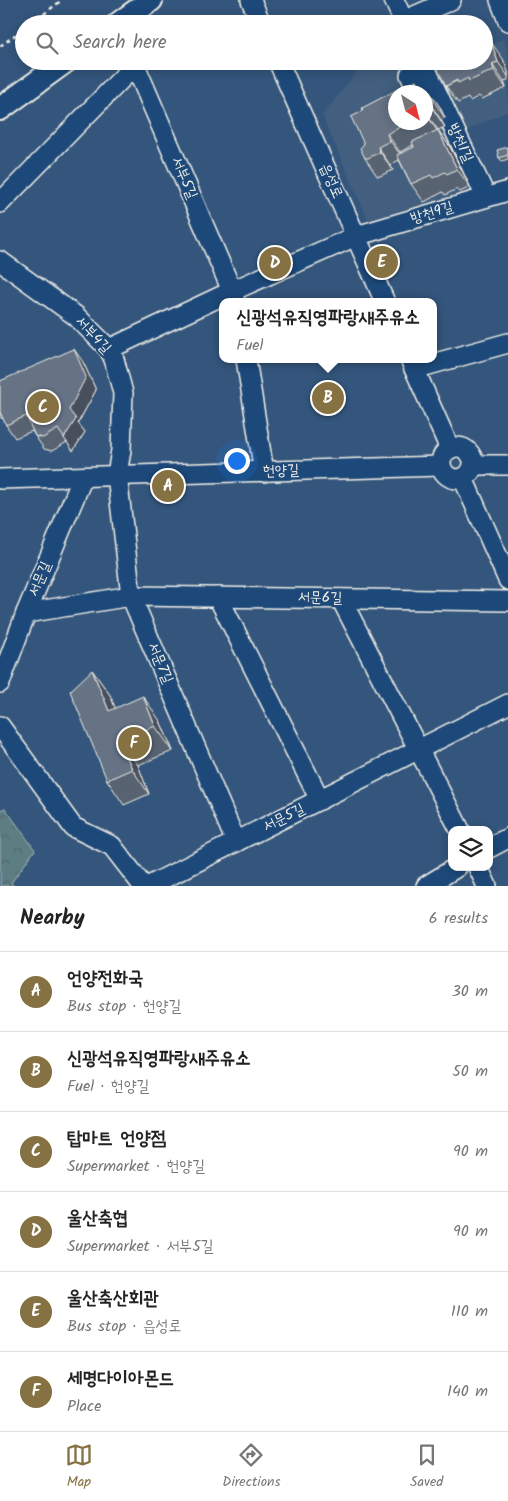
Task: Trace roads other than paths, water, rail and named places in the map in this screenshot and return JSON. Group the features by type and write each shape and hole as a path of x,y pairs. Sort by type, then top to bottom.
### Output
{"main road":[{"path":"130,15 151,0"},
{"path":"0,110 54,70"}],"street":[{"path":"251,0 257,15"},
{"path":"394,0 401,15"},
{"path":"419,15 451,0"},
{"path":"500,0 508,21"},
{"name":"서부5길","path":"0,203 131,70"},
{"name":"서부5길","path":"138,70 233,296"},
{"name":"읍성로","path":"282,70 383,298"},
{"name":"방천1길","path":"415,73 486,197"},
{"name":"방천9길","path":"356,236 508,192"},
{"path":"233,296 356,236"},
{"name":"서부4길","path":"0,261 76,316 109,349 114,358 123,393 121,450 117,475"},
{"path":"109,349 219,302"},
{"path":"437,359 508,343"},
{"path":"247,363 264,472"},
{"path":"412,364 450,449"},
{"path":"508,465 468,472 450,478 441,466 444,454 457,446 467,449 473,458 468,472 508,580"},
{"name":"헌양길","path":"0,479 441,466"},
{"name":"서문7길","path":"117,475 132,596 236,842"},
{"name":"서문길","path":"1,678 83,477"},
{"name":"서문6길","path":"26,613 132,596 508,600"},
{"path":"218,597 320,800"},
{"path":"340,599 458,826"},
{"name":"서문5길","path":"149,886 508,704"},
{"path":"0,726 73,827 112,846 143,886"},
{"path":"493,846 508,838"},
{"path":"426,886 450,871"},
{"path":"480,871 487,886"}],"place":[{"name":"울산축산회관","path":"382,262"},
{"name":"울산축협","path":"275,263"},
{"name":"신광석유직영파랑새주유소","path":"328,398"},
{"name":"탑마트 언양점","path":"43,407"},
{"name":"언양전화국","path":"168,486"},
{"name":"세명다이아몬드","path":"134,743"}]}
